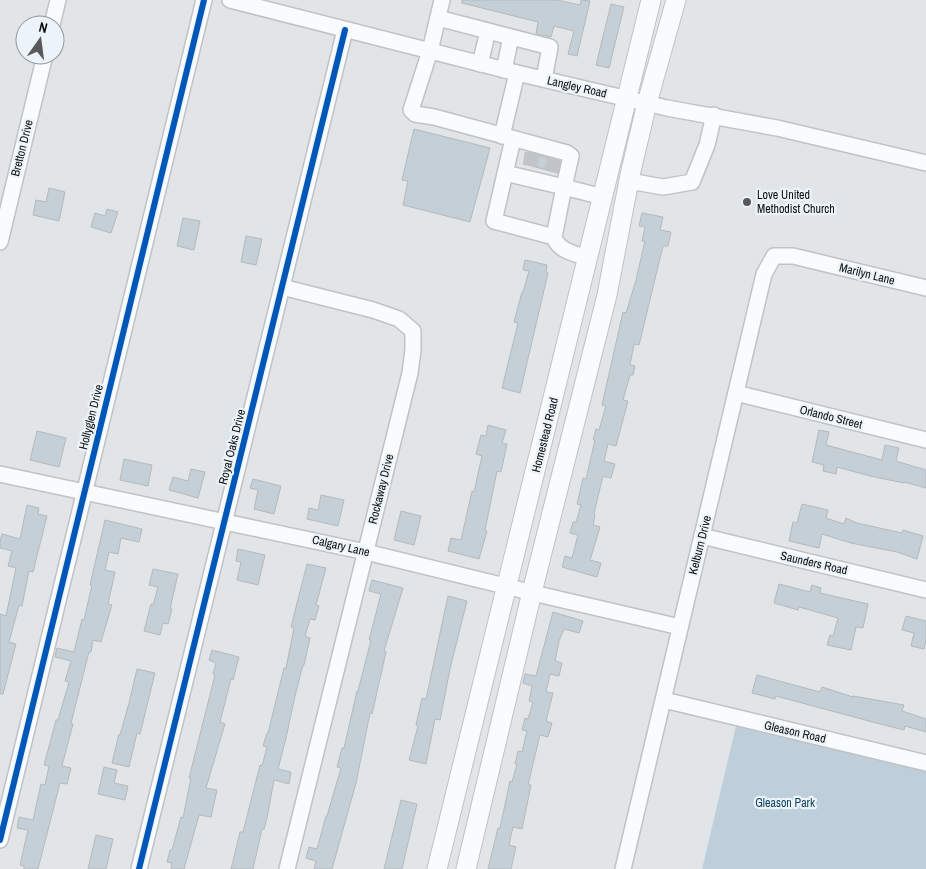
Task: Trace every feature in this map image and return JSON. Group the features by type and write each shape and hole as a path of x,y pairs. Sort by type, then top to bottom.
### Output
{"main road":[{"name":"Homestead Road","path":"437,869 651,0"},
{"name":"Homestead Road","path":"466,869 532,592 607,295 629,182 647,103 676,0"},
{"path":"581,287 607,295"},
{"path":"553,402 579,408"},
{"path":"462,769 489,775"}],"street":[{"path":"54,15 58,0"},
{"name":"Hollyglen Drive","path":"0,840 204,0"},
{"name":"Langley Road","path":"230,0 272,5 345,30 544,79 647,103 777,128 926,163"},
{"path":"442,0 430,51 411,110 415,114 434,117 507,137 531,160 555,170 603,197"},
{"path":"438,18 550,47 544,79"},
{"name":"Royal Oaks Drive","path":"140,869 345,30"},
{"path":"480,64 488,31"},
{"path":"511,37 505,173 494,221 554,237"},
{"name":"Bretton Drive","path":"0,242 43,65"},
{"path":"629,182 664,188 692,182 707,145 714,115"},
{"path":"505,173 531,160 555,170"},
{"path":"555,170 555,242 566,250 588,258"},
{"name":"Kelburn Drive","path":"623,869 764,274 774,256 793,256 808,260"},
{"name":"Marilyn Lane","path":"808,260 926,288"},
{"name":"Rockaway Drive","path":"282,288 373,310 399,319 413,332 410,373 287,869"},
{"name":"Orlando Street","path":"736,393 926,440"},
{"name":"Calgary Lane","path":"0,474 225,520 680,627"},
{"name":"Saunders Road","path":"702,536 926,590"},
{"name":"Gleason Road","path":"664,700 926,763"}],"green space":[{"name":"Gleason Park","path":"736,726 926,771 926,869 702,869"}],"building":[{"path":"462,0 557,0 580,5 581,0 590,1 577,56 568,54 574,31 554,26 551,37 536,34 538,22 462,3"},
{"path":"611,4 624,7 609,68 596,65"},
{"path":"414,129 490,148 470,222 403,205 408,181 402,180"},
{"path":"527,152 560,161 558,173 524,164"},
{"path":"49,188 65,192 59,221 33,215 36,200 46,202"},
{"path":"107,209 118,212 111,233 91,227 95,213 105,216"},
{"path":"642,213 663,217 660,230 671,232 668,246 663,246 639,345 634,344 630,365 635,366 633,375 630,375 623,400 628,401 616,446 608,444 604,461 615,464 611,478 603,476 594,513 593,525 600,527 590,560 601,563 597,577 562,567 565,556 572,558 578,535 570,533 573,522 576,522 581,505 577,504 583,478 586,479 596,429 599,430 606,406 602,405 623,312 626,313 645,241 642,241 645,227 639,226"},
{"path":"183,218 200,221 194,250 177,246"},
{"path":"246,236 262,239 256,265 241,262"},
{"path":"525,260 547,265 546,272 548,273 520,393 502,388 518,323 514,322 529,271 523,270"},
{"path":"488,425 506,430 502,443 507,444 501,472 497,471 485,530 487,531 479,559 448,551 451,538 461,540 482,456 476,454 481,435 486,436"},
{"path":"819,430 829,432 826,445 882,460 885,445 899,448 896,461 926,470 926,488 837,467 836,474 823,471 824,465 812,462"},
{"path":"37,431 66,438 59,467 30,460"},
{"path":"124,459 152,465 148,486 120,480"},
{"path":"191,469 205,472 198,498 169,490 173,477 188,481"},
{"path":"253,479 281,486 274,514 254,509 258,490 250,488"},
{"path":"321,495 344,500 338,526 307,519 309,508 318,510"},
{"path":"802,504 828,510 826,518 844,524 846,518 857,523 902,533 903,530 923,536 917,559 897,552 851,543 822,534 819,548 789,541 793,522 797,523"},
{"path":"27,505 39,508 38,514 47,516 33,572 29,571 22,606 19,605 9,642 16,644 3,694 0,694 0,614 6,616 16,568 8,566 12,551 0,548 0,541 2,534 20,539"},
{"path":"401,511 421,516 414,545 394,540"},
{"path":"105,520 142,529 139,542 121,538 118,554 109,552 105,570 115,572 108,604 112,605 101,642 93,640 71,723 73,724 62,766 71,768 67,784 60,783 38,869 24,869 24,866 20,865 28,830 17,828 19,817 33,820 41,784 45,785 49,766 44,765 69,682 65,681 71,661 55,657 57,648 74,652 82,619 84,620"},
{"path":"238,549 265,555 258,585 237,580 241,562 236,561"},
{"path":"307,564 326,568 316,605 319,606 315,620 310,619 305,636 310,638 278,769 291,772 289,784 274,780 267,818 264,829 262,829 253,869 231,869 240,832 243,832 260,765 262,766 267,747 263,746 284,668 286,668 294,628 291,627"},
{"path":"153,569 178,574 168,624 163,623 160,635 144,631 151,604 153,605 158,587 149,585"},
{"path":"372,580 403,588 384,651 386,652 372,714 370,713 356,783 332,869 314,869 316,861 306,858 309,847 317,849 341,768 337,767 342,748 344,748 381,594 369,591"},
{"path":"779,584 810,592 812,585 821,588 820,593 868,604 863,628 856,627 851,650 827,645 830,635 833,636 838,618 799,607 798,610 774,603"},
{"path":"448,596 467,601 450,669 440,720 435,719 426,764 409,760 418,726 416,725 422,698 426,699"},
{"path":"553,612 583,621 579,633 564,629 559,641 555,661 562,663 559,676 550,674 546,692 553,693 546,721 552,723 548,737 540,735 528,785 531,785 522,829 513,827 509,845 516,847 511,869 488,869 498,828 500,828 510,781 512,782 517,764 515,764 518,751 522,752 527,731 522,730 525,718 528,719 533,702 529,701 532,686 523,683 525,674 536,676"},
{"path":"906,616 926,621 924,649 911,646 914,633 902,630"},
{"path":"212,650 239,657 233,680 231,679 220,722 225,724 206,788 217,790 211,817 199,815 184,869 171,869 172,863 167,862 181,817 183,818 191,778 189,778 215,675 213,674 216,663 209,660"},
{"path":"137,669 155,673 140,734 137,733 129,767 112,763"},
{"path":"757,675 820,692 822,687 853,697 904,705 902,711 926,719 926,732 905,726 904,730 776,696 775,699 752,693"},
{"path":"104,767 117,770 114,783 128,786 125,800 98,794"},
{"path":"401,800 417,804 402,869 384,869"},
{"path":"96,835 113,839 106,869 88,869"}],"tunnel":[{"path":"530,166 532,153"},
{"path":"552,171 555,159"}],"cycle path":[{"path":"0,840 204,0"},
{"path":"139,869 345,30"}],"place":[{"name":"Love United Methodist Church","path":"747,202"}]}
